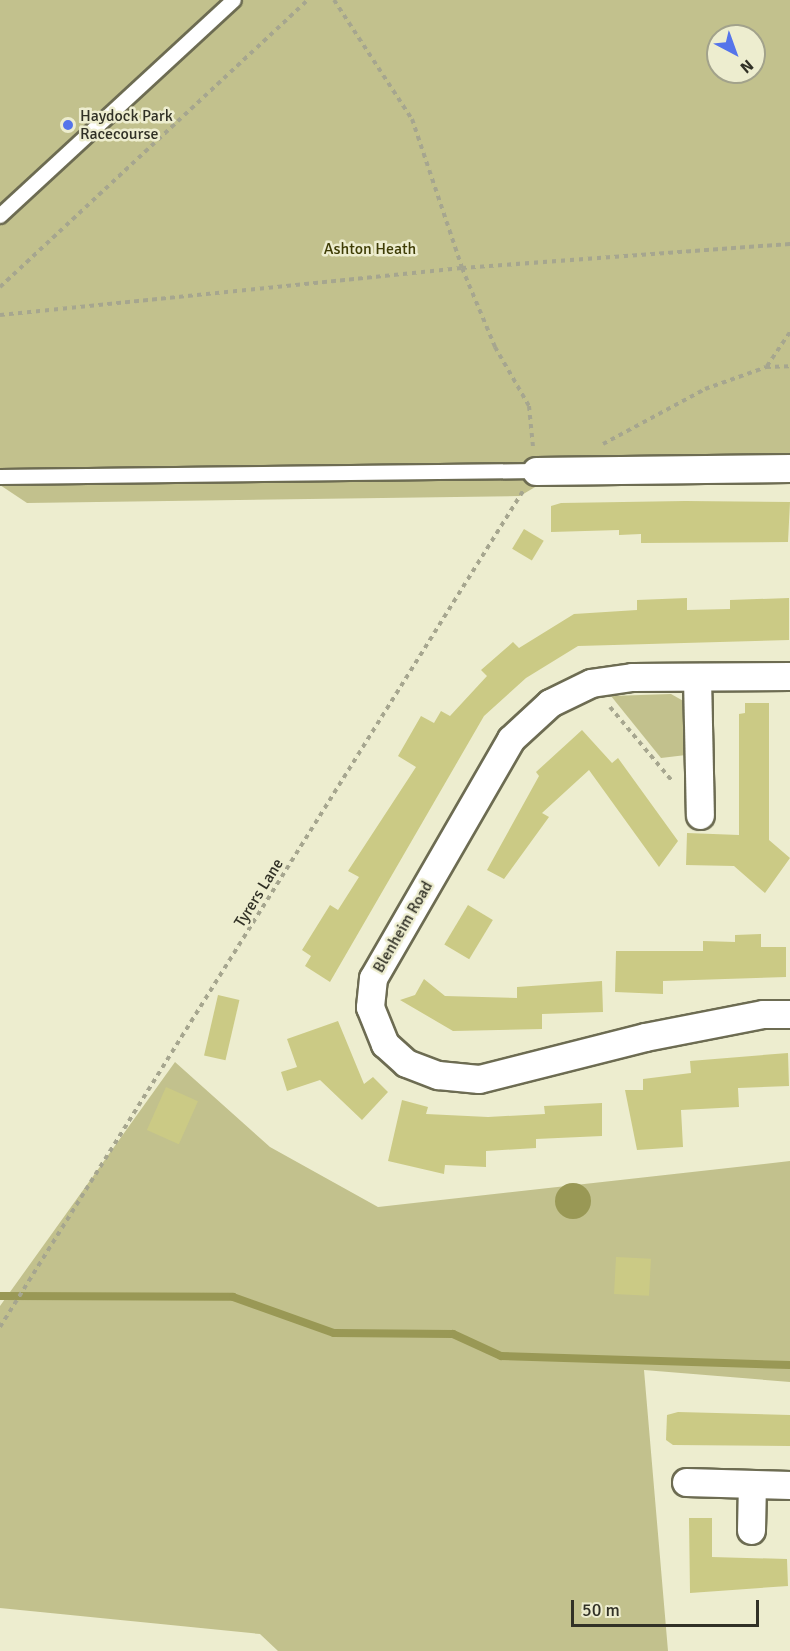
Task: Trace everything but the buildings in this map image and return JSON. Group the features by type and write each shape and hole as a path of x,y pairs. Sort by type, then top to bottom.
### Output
{"street":[{"path":"536,471 790,468"},
{"path":"697,676 700,815"},
{"name":"Blenheim Road","path":"790,676 697,676 591,683 550,703 511,739 379,968 370,1007 385,1044 423,1069 478,1079 645,1037 763,1014 790,1014"},
{"path":"686,1482 790,1485"},
{"path":"751,1530 752,1484"}],"lane":[{"path":"0,216 234,0"},
{"path":"0,477 536,471"}],"path":[{"path":"0,287 308,0"},
{"path":"334,0 412,119 462,267 495,347 529,406 536,471"},
{"path":"0,315 462,267 790,244"},
{"path":"766,367 790,332"},
{"path":"590,449 634,431 705,389 766,367 790,366"},
{"name":"Tyrers Lane","path":"0,1326 30,1282 536,471"},
{"path":"591,683 700,815"}],"green space":[{"name":"Ashton Heath","path":"0,0 790,0 790,457 572,465 520,496 27,503 0,485"},
{"path":"671,694 687,703 686,755 661,758 611,696"},
{"path":"175,1062 270,1147 378,1207 790,1161 790,1382 644,1370 668,1651 278,1651 260,1634 0,1608 0,1306"}],"shaded area":[{"path":"573,1183 585,1189 591,1201 585,1213 573,1219 561,1213 555,1201 561,1189"}],"waterway":[{"path":"0,1296 233,1297 334,1333 453,1334 501,1356 790,1365"}],"place":[{"name":"Haydock Park Racecourse","path":"68,125"}]}
